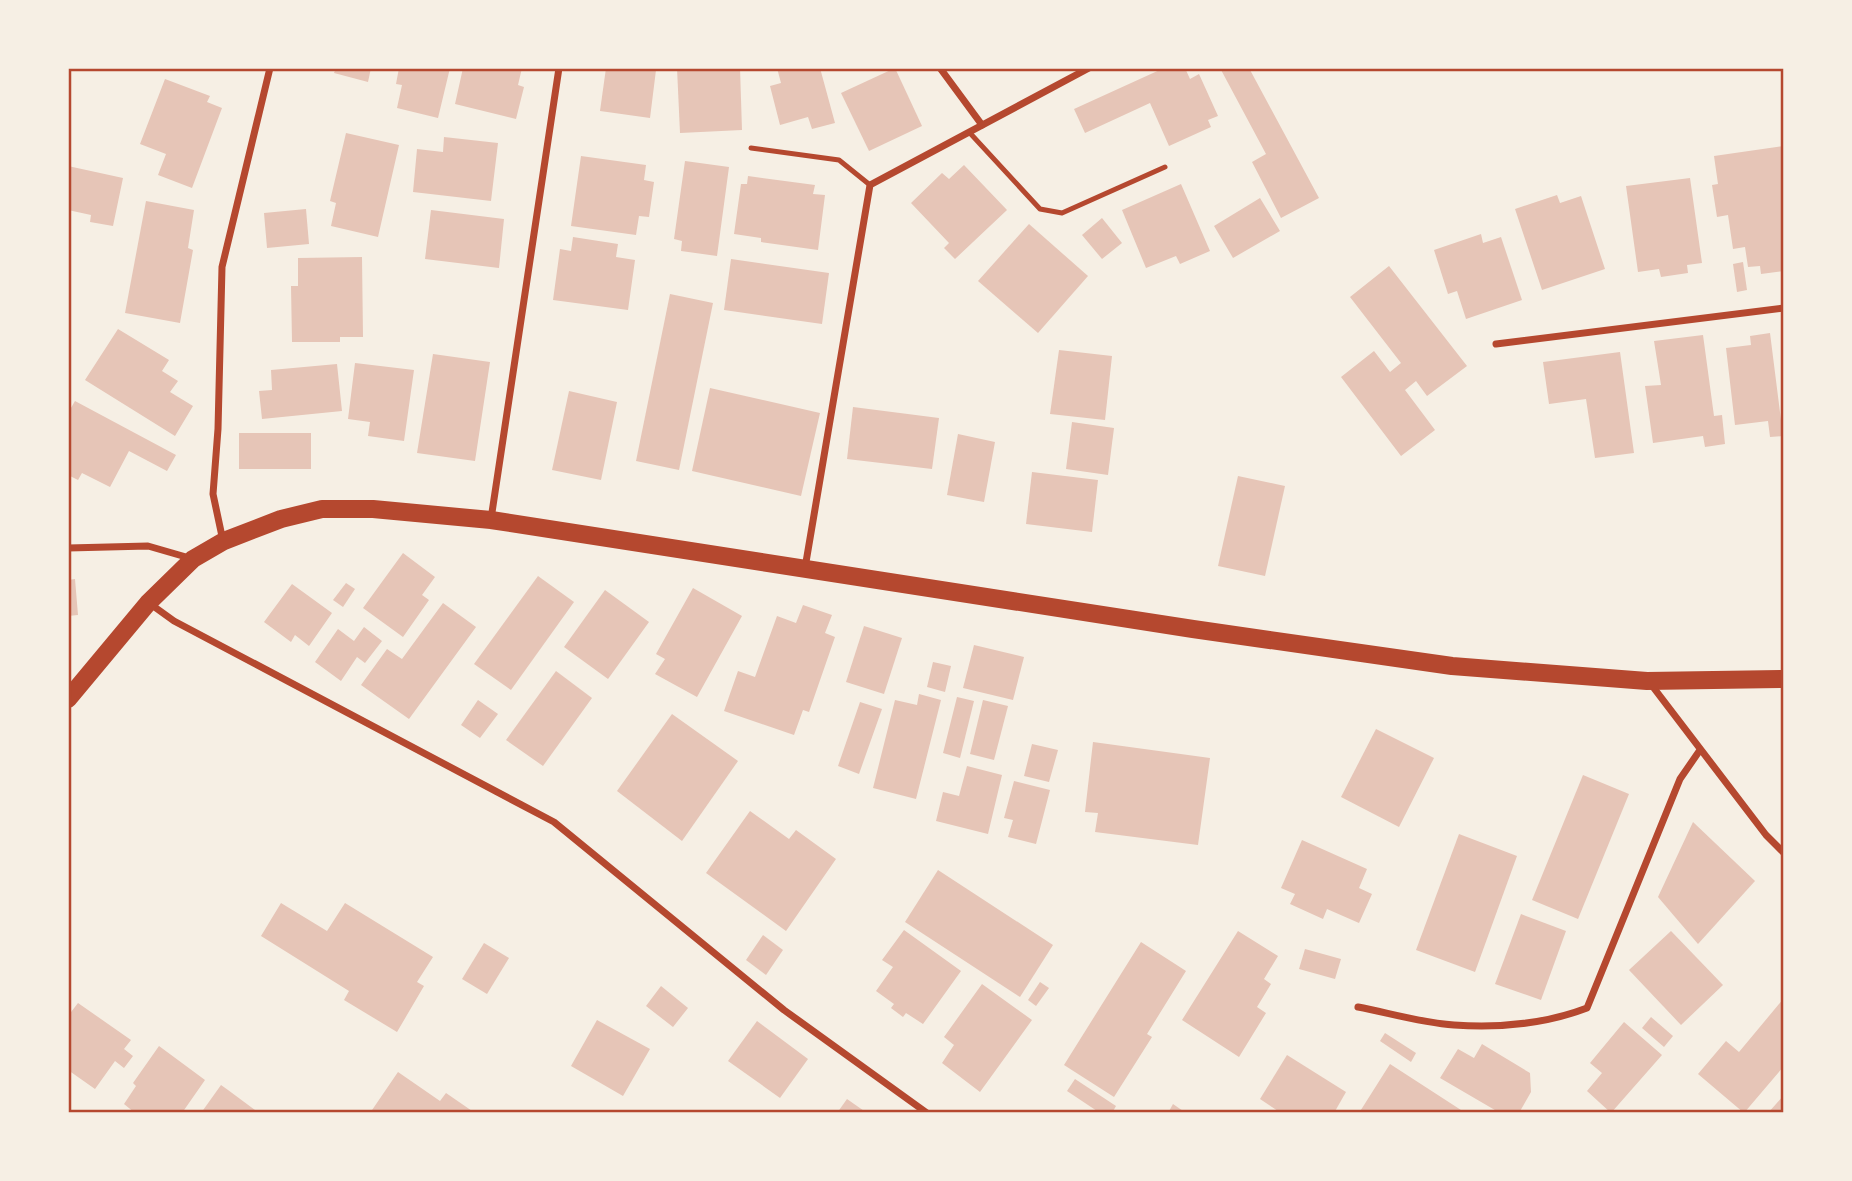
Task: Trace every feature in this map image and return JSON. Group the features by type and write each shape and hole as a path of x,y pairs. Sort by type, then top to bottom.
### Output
{"main road":[{"path":"68,699 148,603 193,559 224,541 281,519 322,509 373,509 491,520 1451,666 1647,681 1784,679"}],"street":[{"path":"224,541 213,494 218,429 222,267 270,68"},
{"path":"491,520 559,68"},
{"path":"940,68 982,125"},
{"path":"805,569 870,186 1089,68"},
{"path":"1496,344 1784,308"},
{"path":"68,548 148,545 193,559"},
{"path":"148,603 174,621 554,822 784,1010 927,1113"},
{"path":"1647,681 1766,835 1784,853"},
{"path":"1358,1007 1451,1025 1499,1027 1567,1016 1587,1008 1680,779 1700,750"}],"lane":[{"path":"969,132 1040,209 1062,213 1165,167"},
{"path":"751,148 839,159 870,186"}],"building":[{"path":"336,68 371,68 368,82 334,73"},
{"path":"399,68 450,68 438,118 397,108 402,85 396,84"},
{"path":"463,68 522,68 518,85 524,87 516,119 455,104"},
{"path":"606,68 656,70 650,118 600,111"},
{"path":"677,68 740,68 742,130 680,133"},
{"path":"777,68 820,68 835,123 812,129 808,117 780,125 770,86 781,83"},
{"path":"895,68 922,126 869,151 841,93"},
{"path":"1164,68 1185,68 1190,79 1199,74 1218,116 1208,120 1211,127 1169,146 1150,103 1085,133 1074,109"},
{"path":"1220,68 1249,68 1319,198 1281,218 1252,162 1266,154"},
{"path":"165,79 210,96 207,102 222,108 192,188 158,175 166,154 140,144"},
{"path":"346,133 399,145 378,237 331,226 336,203 330,201"},
{"path":"444,137 498,143 491,201 413,192 417,149 443,152"},
{"path":"1784,146 1784,271 1761,274 1760,266 1748,267 1745,247 1733,249 1728,215 1717,217 1712,185 1718,184 1714,156"},
{"path":"581,156 646,165 644,180 654,182 649,217 639,216 636,235 571,226"},
{"path":"685,161 729,167 717,256 681,251 682,241 674,239"},
{"path":"964,165 1007,210 955,259 944,248 949,243 911,203 942,173 949,179"},
{"path":"68,166 123,178 113,226 90,222 91,215 68,210"},
{"path":"748,176 815,185 813,194 825,195 818,250 761,242 761,238 734,234 741,184 747,184"},
{"path":"1690,178 1702,263 1687,265 1688,273 1661,277 1659,269 1638,272 1626,186"},
{"path":"1181,184 1210,251 1180,264 1176,256 1146,268 1122,210"},
{"path":"1557,195 1560,203 1581,196 1605,269 1542,290 1515,209"},
{"path":"1260,198 1280,231 1233,258 1214,226"},
{"path":"146,201 194,210 188,248 193,250 180,323 125,313"},
{"path":"306,209 309,244 267,248 264,213"},
{"path":"431,210 504,219 499,268 425,259"},
{"path":"1102,218 1122,243 1102,259 1082,235"},
{"path":"1029,224 1088,276 1038,333 978,281"},
{"path":"1481,234 1483,243 1501,237 1522,300 1466,319 1457,291 1448,294 1434,250"},
{"path":"573,237 618,244 616,257 635,260 628,310 553,300 560,249 571,251"},
{"path":"362,257 363,337 340,337 340,342 292,342 291,286 298,286 298,258"},
{"path":"731,259 829,273 822,324 724,310"},
{"path":"1743,262 1747,290 1737,292 1733,264"},
{"path":"1389,266 1467,366 1427,396 1416,381 1405,390 1435,430 1401,456 1341,377 1374,351 1390,372 1401,363 1350,297"},
{"path":"670,294 713,303 679,470 636,461"},
{"path":"118,329 169,360 162,371 178,381 170,392 193,406 175,436 85,380"},
{"path":"1770,333 1783,436 1770,437 1768,421 1735,425 1726,348 1751,345 1750,336"},
{"path":"1703,335 1714,416 1722,415 1725,444 1705,447 1703,436 1653,443 1645,386 1661,385 1654,341"},
{"path":"1059,350 1112,356 1105,420 1050,414"},
{"path":"1620,352 1634,453 1595,458 1586,399 1549,404 1543,362"},
{"path":"433,354 490,362 475,461 417,453"},
{"path":"355,363 414,370 404,441 368,436 370,422 348,419"},
{"path":"337,364 342,411 262,419 259,391 272,390 271,370"},
{"path":"710,388 820,413 801,496 692,471"},
{"path":"569,391 617,402 601,480 552,470"},
{"path":"75,401 176,455 167,471 129,451 110,487 82,473 78,480 68,475 68,413"},
{"path":"853,407 939,418 932,469 847,459"},
{"path":"1072,422 1114,428 1108,475 1066,469"},
{"path":"239,433 311,433 311,469 239,469"},
{"path":"958,434 995,442 984,502 947,495"},
{"path":"1032,472 1098,480 1092,532 1026,524"},
{"path":"1238,476 1285,486 1265,576 1218,566"},
{"path":"403,553 435,577 422,595 429,600 403,637 363,608"},
{"path":"538,576 574,602 511,690 474,664"},
{"path":"75,579 78,615 68,616 68,580"},
{"path":"346,583 355,589 343,607 333,600"},
{"path":"292,584 332,613 309,646 295,635 291,642 264,622"},
{"path":"693,588 742,616 697,697 655,674 665,659 656,654"},
{"path":"605,590 649,622 608,679 564,647"},
{"path":"443,603 476,627 409,719 361,685 387,649 402,659"},
{"path":"803,605 832,615 825,633 835,637 809,712 803,710 794,735 724,711 738,671 755,677 777,616 796,623"},
{"path":"864,626 902,638 884,694 846,682"},
{"path":"364,627 382,641 365,663 357,657 341,681 315,662 338,629 354,641"},
{"path":"974,645 1024,657 1013,700 963,688"},
{"path":"933,662 951,666 945,692 927,687"},
{"path":"556,671 592,698 543,766 506,740"},
{"path":"919,694 941,700 916,799 873,788 895,700 917,705"},
{"path":"957,697 974,701 960,758 943,753"},
{"path":"478,700 498,714 480,738 461,725"},
{"path":"983,700 1008,706 994,760 970,754"},
{"path":"860,702 882,709 859,774 838,766"},
{"path":"672,714 738,761 682,841 617,791"},
{"path":"1376,729 1434,758 1399,827 1341,797"},
{"path":"1093,742 1210,758 1198,845 1095,832 1098,813 1085,812"},
{"path":"1032,744 1058,750 1049,782 1024,776"},
{"path":"967,766 1002,775 988,834 936,821 943,792 959,796"},
{"path":"1583,775 1629,794 1578,919 1532,900"},
{"path":"1014,781 1050,790 1036,844 1008,837 1013,820 1004,818"},
{"path":"750,811 789,839 796,830 836,859 786,931 706,873"},
{"path":"1693,822 1755,881 1698,944 1658,897"},
{"path":"1459,834 1517,856 1475,972 1416,950"},
{"path":"1302,840 1367,869 1359,888 1372,894 1359,923 1327,909 1323,919 1290,904 1295,894 1281,888"},
{"path":"938,870 1053,945 1020,997 905,922"},
{"path":"281,903 327,931 345,903 433,957 417,982 424,986 397,1032 344,1000 349,991 261,936"},
{"path":"1521,914 1566,931 1541,1000 1495,984"},
{"path":"904,930 961,971 923,1024 906,1013 903,1017 891,1008 894,1004 876,991 893,967 882,960"},
{"path":"1238,931 1278,956 1264,979 1271,984 1257,1007 1266,1013 1239,1057 1182,1020"},
{"path":"1671,931 1723,985 1681,1025 1629,970"},
{"path":"763,935 783,950 766,975 746,960"},
{"path":"1141,942 1186,971 1147,1034 1152,1037 1114,1097 1064,1065"},
{"path":"484,943 509,958 487,994 462,979"},
{"path":"1305,949 1341,959 1335,979 1299,969"},
{"path":"1040,982 1049,988 1036,1006 1028,1000"},
{"path":"982,984 1032,1020 980,1092 942,1063 954,1045 944,1037"},
{"path":"661,986 688,1008 673,1027 646,1006"},
{"path":"1784,998 1784,1066 1744,1113 1698,1074 1726,1041 1739,1052"},
{"path":"78,1003 131,1040 124,1049 133,1056 124,1068 115,1061 95,1089 68,1070 68,1016"},
{"path":"1651,1017 1673,1036 1664,1047 1642,1028"},
{"path":"597,1020 650,1049 623,1096 571,1066"},
{"path":"757,1021 808,1059 780,1098 728,1061"},
{"path":"1624,1022 1662,1055 1611,1113 1587,1091 1602,1073 1590,1063"},
{"path":"1385,1033 1416,1053 1411,1062 1380,1041"},
{"path":"1482,1044 1530,1073 1531,1092 1519,1113 1500,1113 1440,1078 1458,1049 1474,1058"},
{"path":"159,1046 205,1080 182,1113 135,1113 124,1104 136,1086 133,1083"},
{"path":"1287,1055 1346,1092 1334,1113 1281,1113 1260,1099"},
{"path":"1390,1064 1461,1110 1466,1113 1359,1113"},
{"path":"398,1072 440,1101 446,1093 475,1113 370,1113"},
{"path":"1075,1079 1116,1106 1112,1113 1100,1113 1067,1091"},
{"path":"221,1085 228,1090 259,1113 201,1113"},
{"path":"1784,1095 1784,1113 1768,1113"},
{"path":"847,1099 867,1113 837,1113"},
{"path":"1173,1104 1186,1113 1168,1113"}]}
